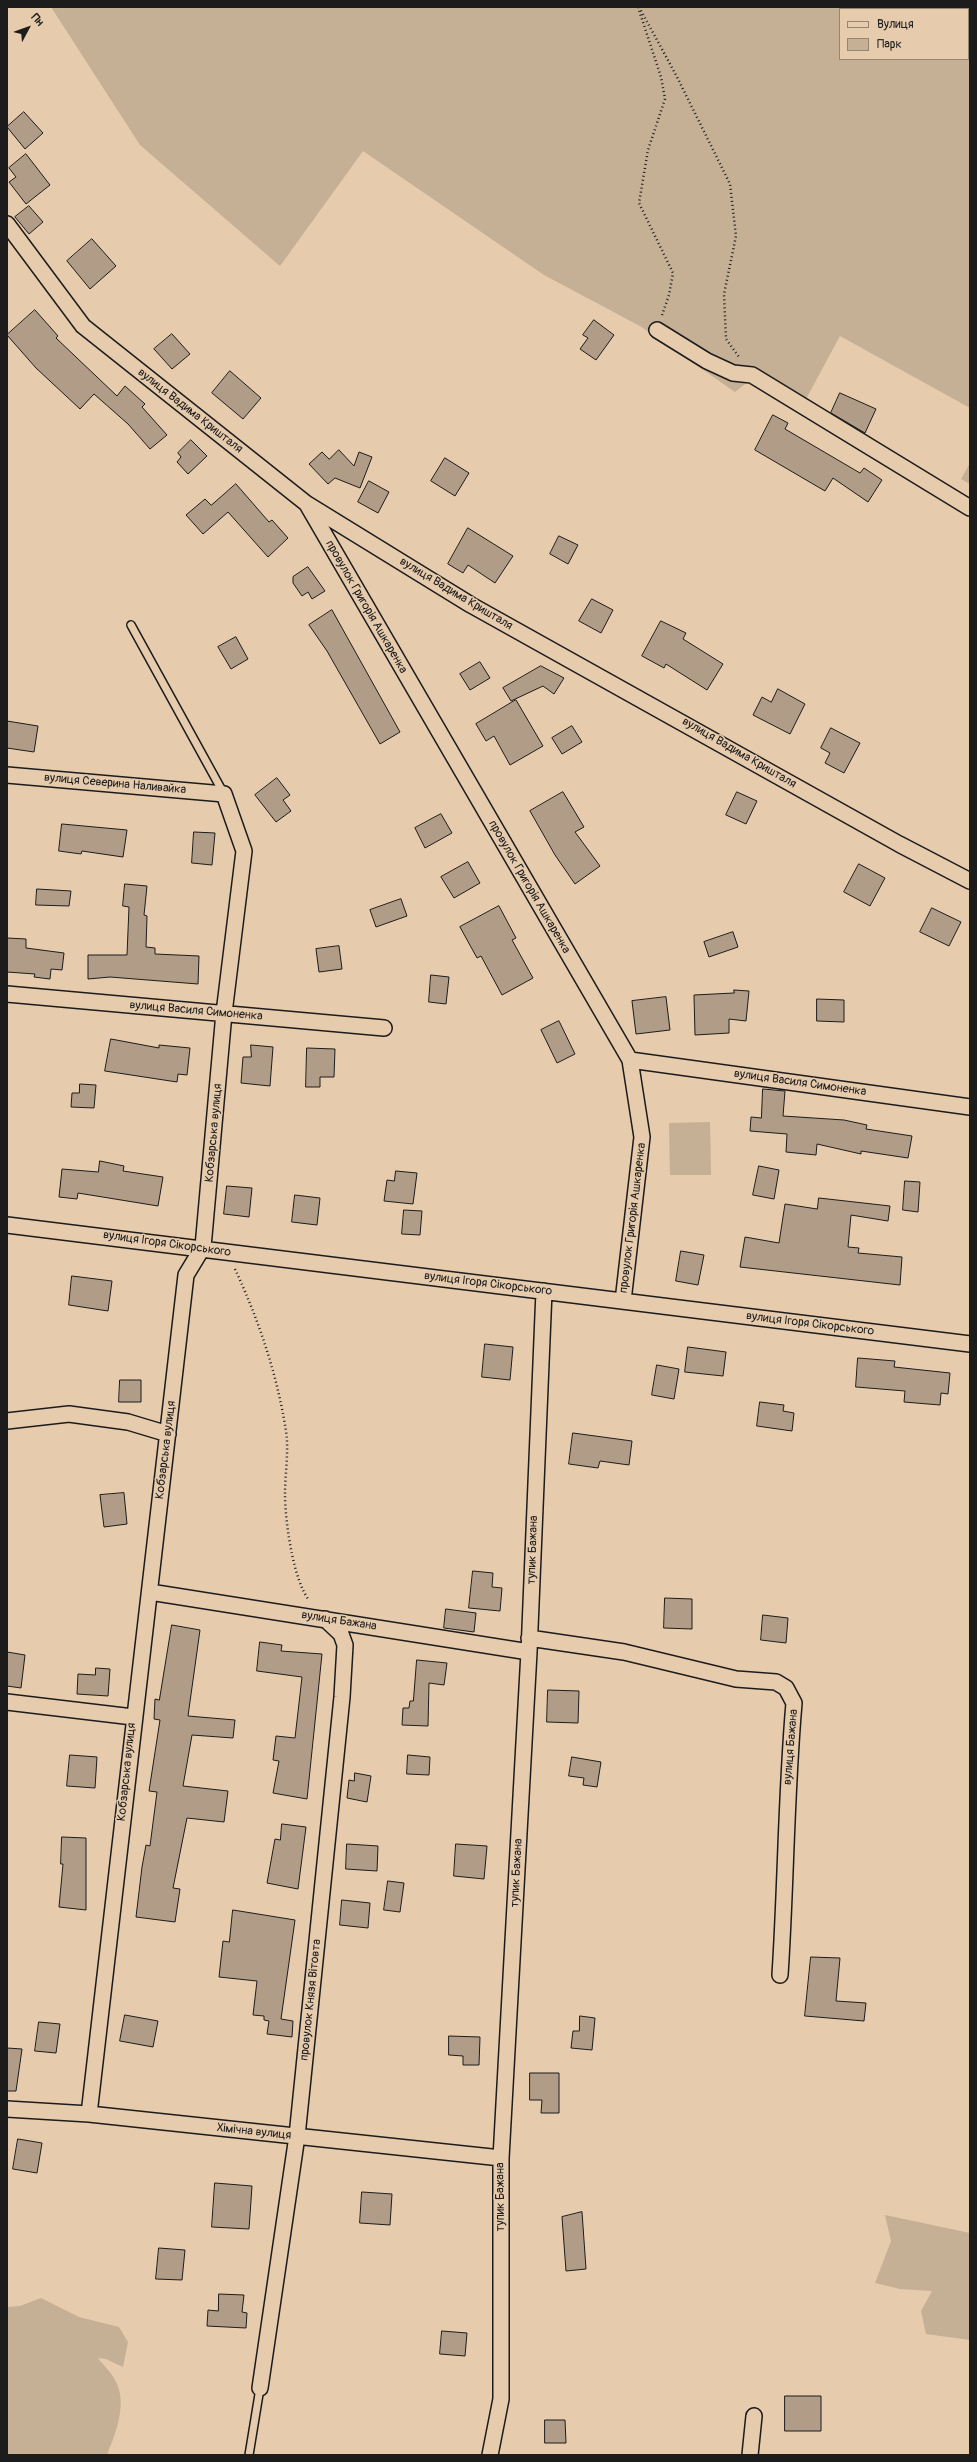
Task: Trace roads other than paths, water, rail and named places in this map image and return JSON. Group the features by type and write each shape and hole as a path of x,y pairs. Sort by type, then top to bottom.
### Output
{"street":[{"name":"вулиця Вадима Кришталя","path":"7,224 83,326 307,504 471,605 899,844 970,881"},
{"path":"657,330 707,361 733,373 752,375 970,508"},
{"name":"провулок Григорія Ашкаренка","path":"307,504 630,1060 642,1138 623,1301"},
{"name":"вулиця Северина Наливайка","path":"7,775 224,794"},
{"name":"Кобзарська вулиця","path":"88,2114 186,1276 203,1247 224,1013 244,851 224,794"},
{"name":"вулиця Василя Симоненка","path":"7,994 384,1028"},
{"name":"вулиця Василя Симоненка","path":"630,1060 970,1107"},
{"name":"вулиця Ігоря Сікорського","path":"7,1225 203,1247 228,1253 970,1344"},
{"name":"тупик Бажана","path":"490,2455 501,2399 501,2158 529,1645 544,1291"},
{"path":"7,1421 69,1414 128,1422 168,1434"},
{"name":"вулиця Бажана","path":"150,1592 325,1619 529,1645 624,1652 736,1679 776,1682 786,1688 792,1694 794,1703 786,1818 785,1890 780,1975"},
{"name":"провулок Князя Вітовта","path":"260,2388 297,2136 345,1645 341,1634 325,1619"},
{"path":"7,1702 134,1717"},
{"name":"Хімічна вулиця","path":"7,2108 88,2114 501,2158"},
{"path":"750,2455 754,2416"}],"lane":[{"path":"132,625 224,794"},
{"path":"249,2455 260,2388"}]}
